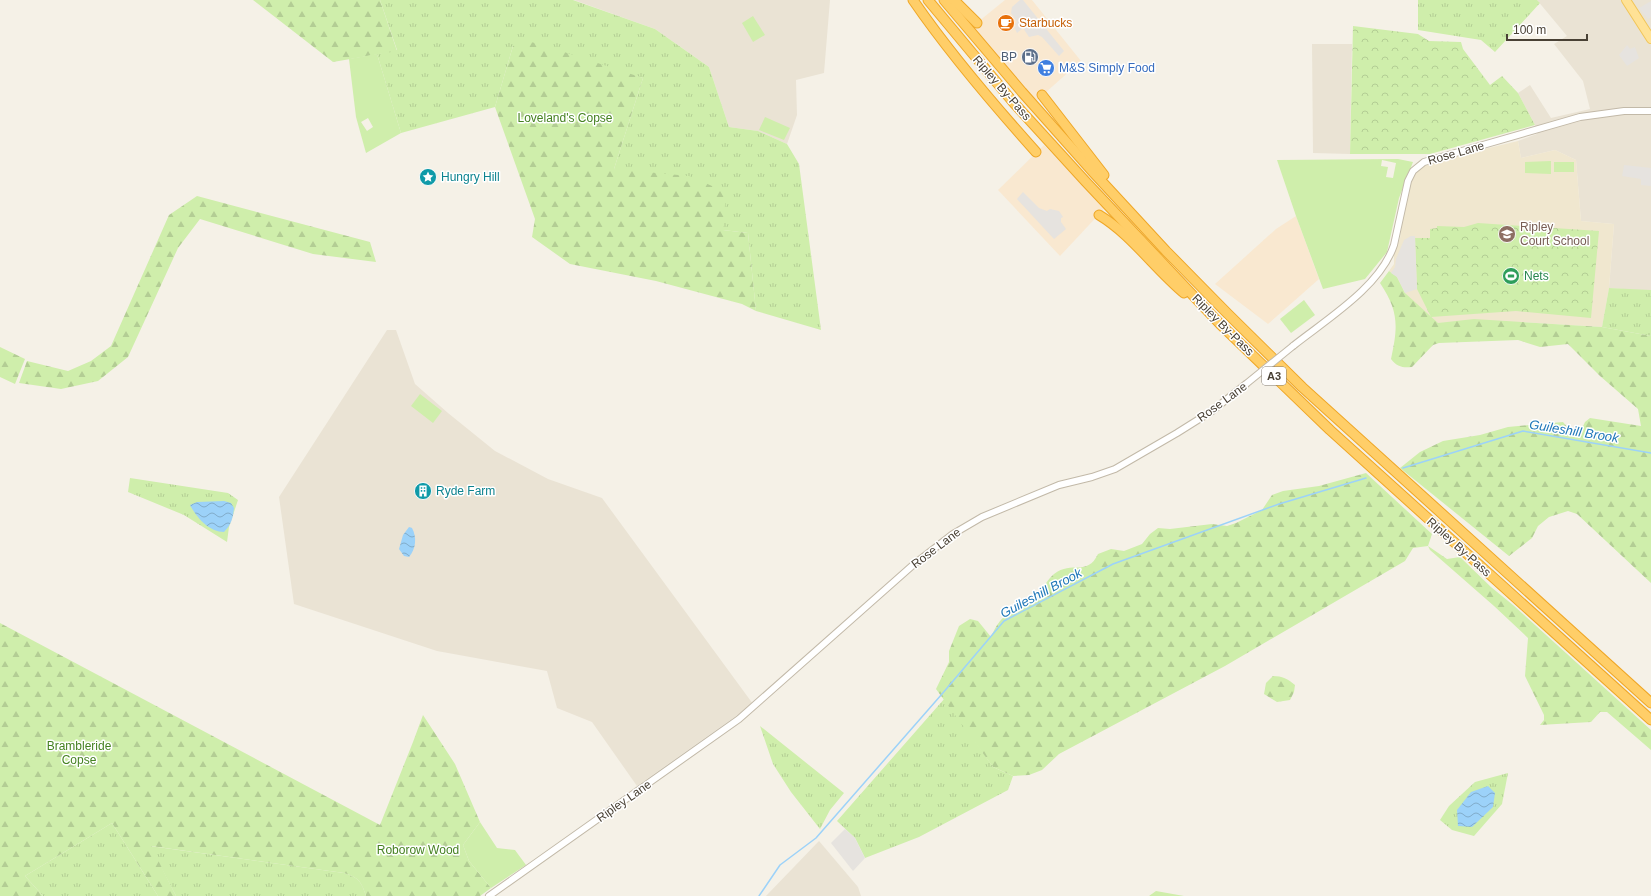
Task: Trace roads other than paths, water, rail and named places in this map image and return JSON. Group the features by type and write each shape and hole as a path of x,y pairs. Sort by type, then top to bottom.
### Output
{"highway":[{"path":"914,0 951,52 1036,152"},
{"name":"Ripley By-Pass","path":"928,0 1013,102 1220,324 1330,430 1651,720"},
{"name":"Ripley By-Pass","path":"944,0 1022,92 1166,251 1302,388 1651,703"},
{"path":"954,0 977,23"},
{"path":"1042,95 1083,149 1166,251"},
{"path":"1099,215 1115,226 1172,283 1220,324"}],"main road":[{"path":"1626,0 1651,39"}],"street":[{"name":"Rose Lane","path":"758,704 913,565 953,534 982,517 1059,484 1092,477 1115,469 1206,415 1367,286 1382,269 1391,254 1408,181 1413,171 1424,162 1580,118 1624,111 1651,111"},
{"name":"Ripley Lane","path":"489,896 733,724 758,704"}],"water":[{"path":"224,501 231,503 234,508 231,521 224,532 213,530 208,527 196,515 190,505 197,502"},
{"path":"409,527 412,528 414,532 415,539 413,550 409,557 404,556 399,549 403,535"},
{"path":"1488,786 1495,793 1493,807 1472,827 1458,826 1457,810 1471,792"}],"waterway":[{"name":"Guileshill Brook","path":"1403,468 1523,431 1651,453"},
{"name":"Guileshill Brook","path":"759,896 780,865 816,838 1004,621 1113,564 1279,504 1366,478"}],"place":[{"name":"Starbucks","path":"1006,23"},
{"name":"BP","path":"1030,57"},
{"name":"M&S Simply Food","path":"1046,68"},
{"name":"Hungry Hill","path":"428,177"},
{"name":"Ripley Court School","path":"1507,234"},
{"name":"Nets","path":"1511,276"},
{"name":"Ryde Farm","path":"423,491"}],"park label":[{"name":"Loveland's Copse","path":"565,118"},
{"name":"Brambleride Copse","path":"79,753"},
{"name":"Roborow Wood","path":"418,850"}]}
